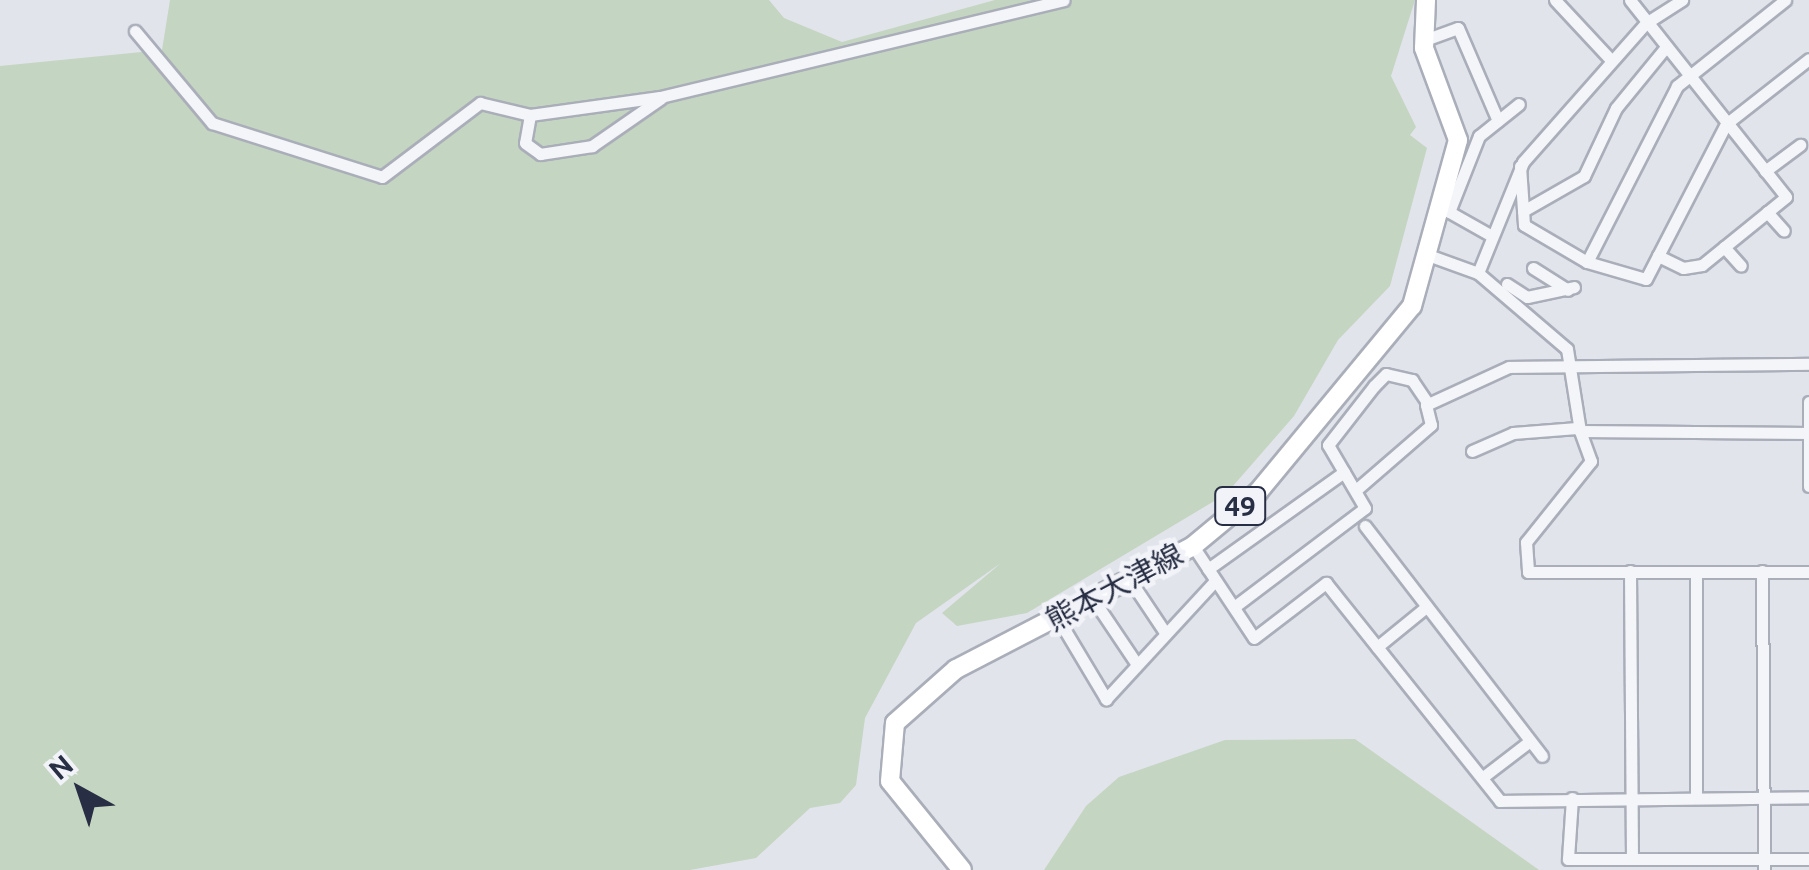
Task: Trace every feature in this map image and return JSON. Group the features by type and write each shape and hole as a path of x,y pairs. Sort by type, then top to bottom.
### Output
{"main road":[{"name":"熊本大津線","path":"962,870 890,782 896,723 956,670 1193,546 1258,492 1405,316 1445,210 1458,140 1422,41 1424,2"}],"street":[{"path":"134,31 212,123 382,177 480,103 530,115 663,96 1063,0"},
{"path":"1554,0 1611,60"},
{"path":"1630,0 1786,197 1724,248 1682,268 1658,256"},
{"path":"1484,277 1492,236 1520,166 1646,23 1682,0"},
{"path":"1762,0 1771,12"},
{"path":"1587,262 1689,76 1786,0"},
{"path":"1422,41 1458,28 1498,121"},
{"path":"1523,210 1584,176 1616,108 1666,47"},
{"path":"1520,166 1524,224 1587,262 1639,280 1658,256 1726,124 1809,59"},
{"path":"530,115 524,143 540,154 592,146 663,96"},
{"path":"1492,236 1445,210 1479,136 1519,104"},
{"path":"1765,171 1800,146"},
{"path":"1767,212 1784,231"},
{"path":"1724,248 1740,266"},
{"path":"1428,256 1527,297 1571,289 1533,268"},
{"path":"1484,277 1560,340 1572,368 1578,429 1591,460 1526,542 1522,565 1630,571 1809,572"},
{"path":"1428,404 1509,367 1809,364"},
{"path":"1234,607 1365,508 1328,445 1386,374 1412,380 1428,404 1431,425 1357,489"},
{"path":"1809,402 1809,486"},
{"path":"1472,451 1512,433 1578,429 1808,434"},
{"path":"1058,618 1106,698 1211,575 1344,472"},
{"path":"1365,526 1542,756"},
{"path":"1193,546 1254,638 1326,583 1500,801 1809,797"},
{"path":"1630,571 1632,858"},
{"path":"1696,572 1696,797"},
{"path":"1762,572 1764,865"},
{"path":"1130,580 1164,631"},
{"path":"1094,599 1136,663"},
{"path":"1377,647 1426,607"},
{"path":"1482,778 1530,740"},
{"path":"1572,798 1568,859 1764,865 1809,859"}],"green space":[{"path":"170,0 769,0 784,18 842,42 995,0 1415,0 1391,76 1416,127 1410,135 1427,148 1390,286 1338,340 1294,416 1226,494 1027,613 957,626 942,613 1001,563 916,623 865,718 856,785 840,803 810,808 756,858 690,870 0,870 0,66 162,50"},
{"path":"1355,739 1539,870 1044,870 1086,806 1119,777 1225,740"}]}
